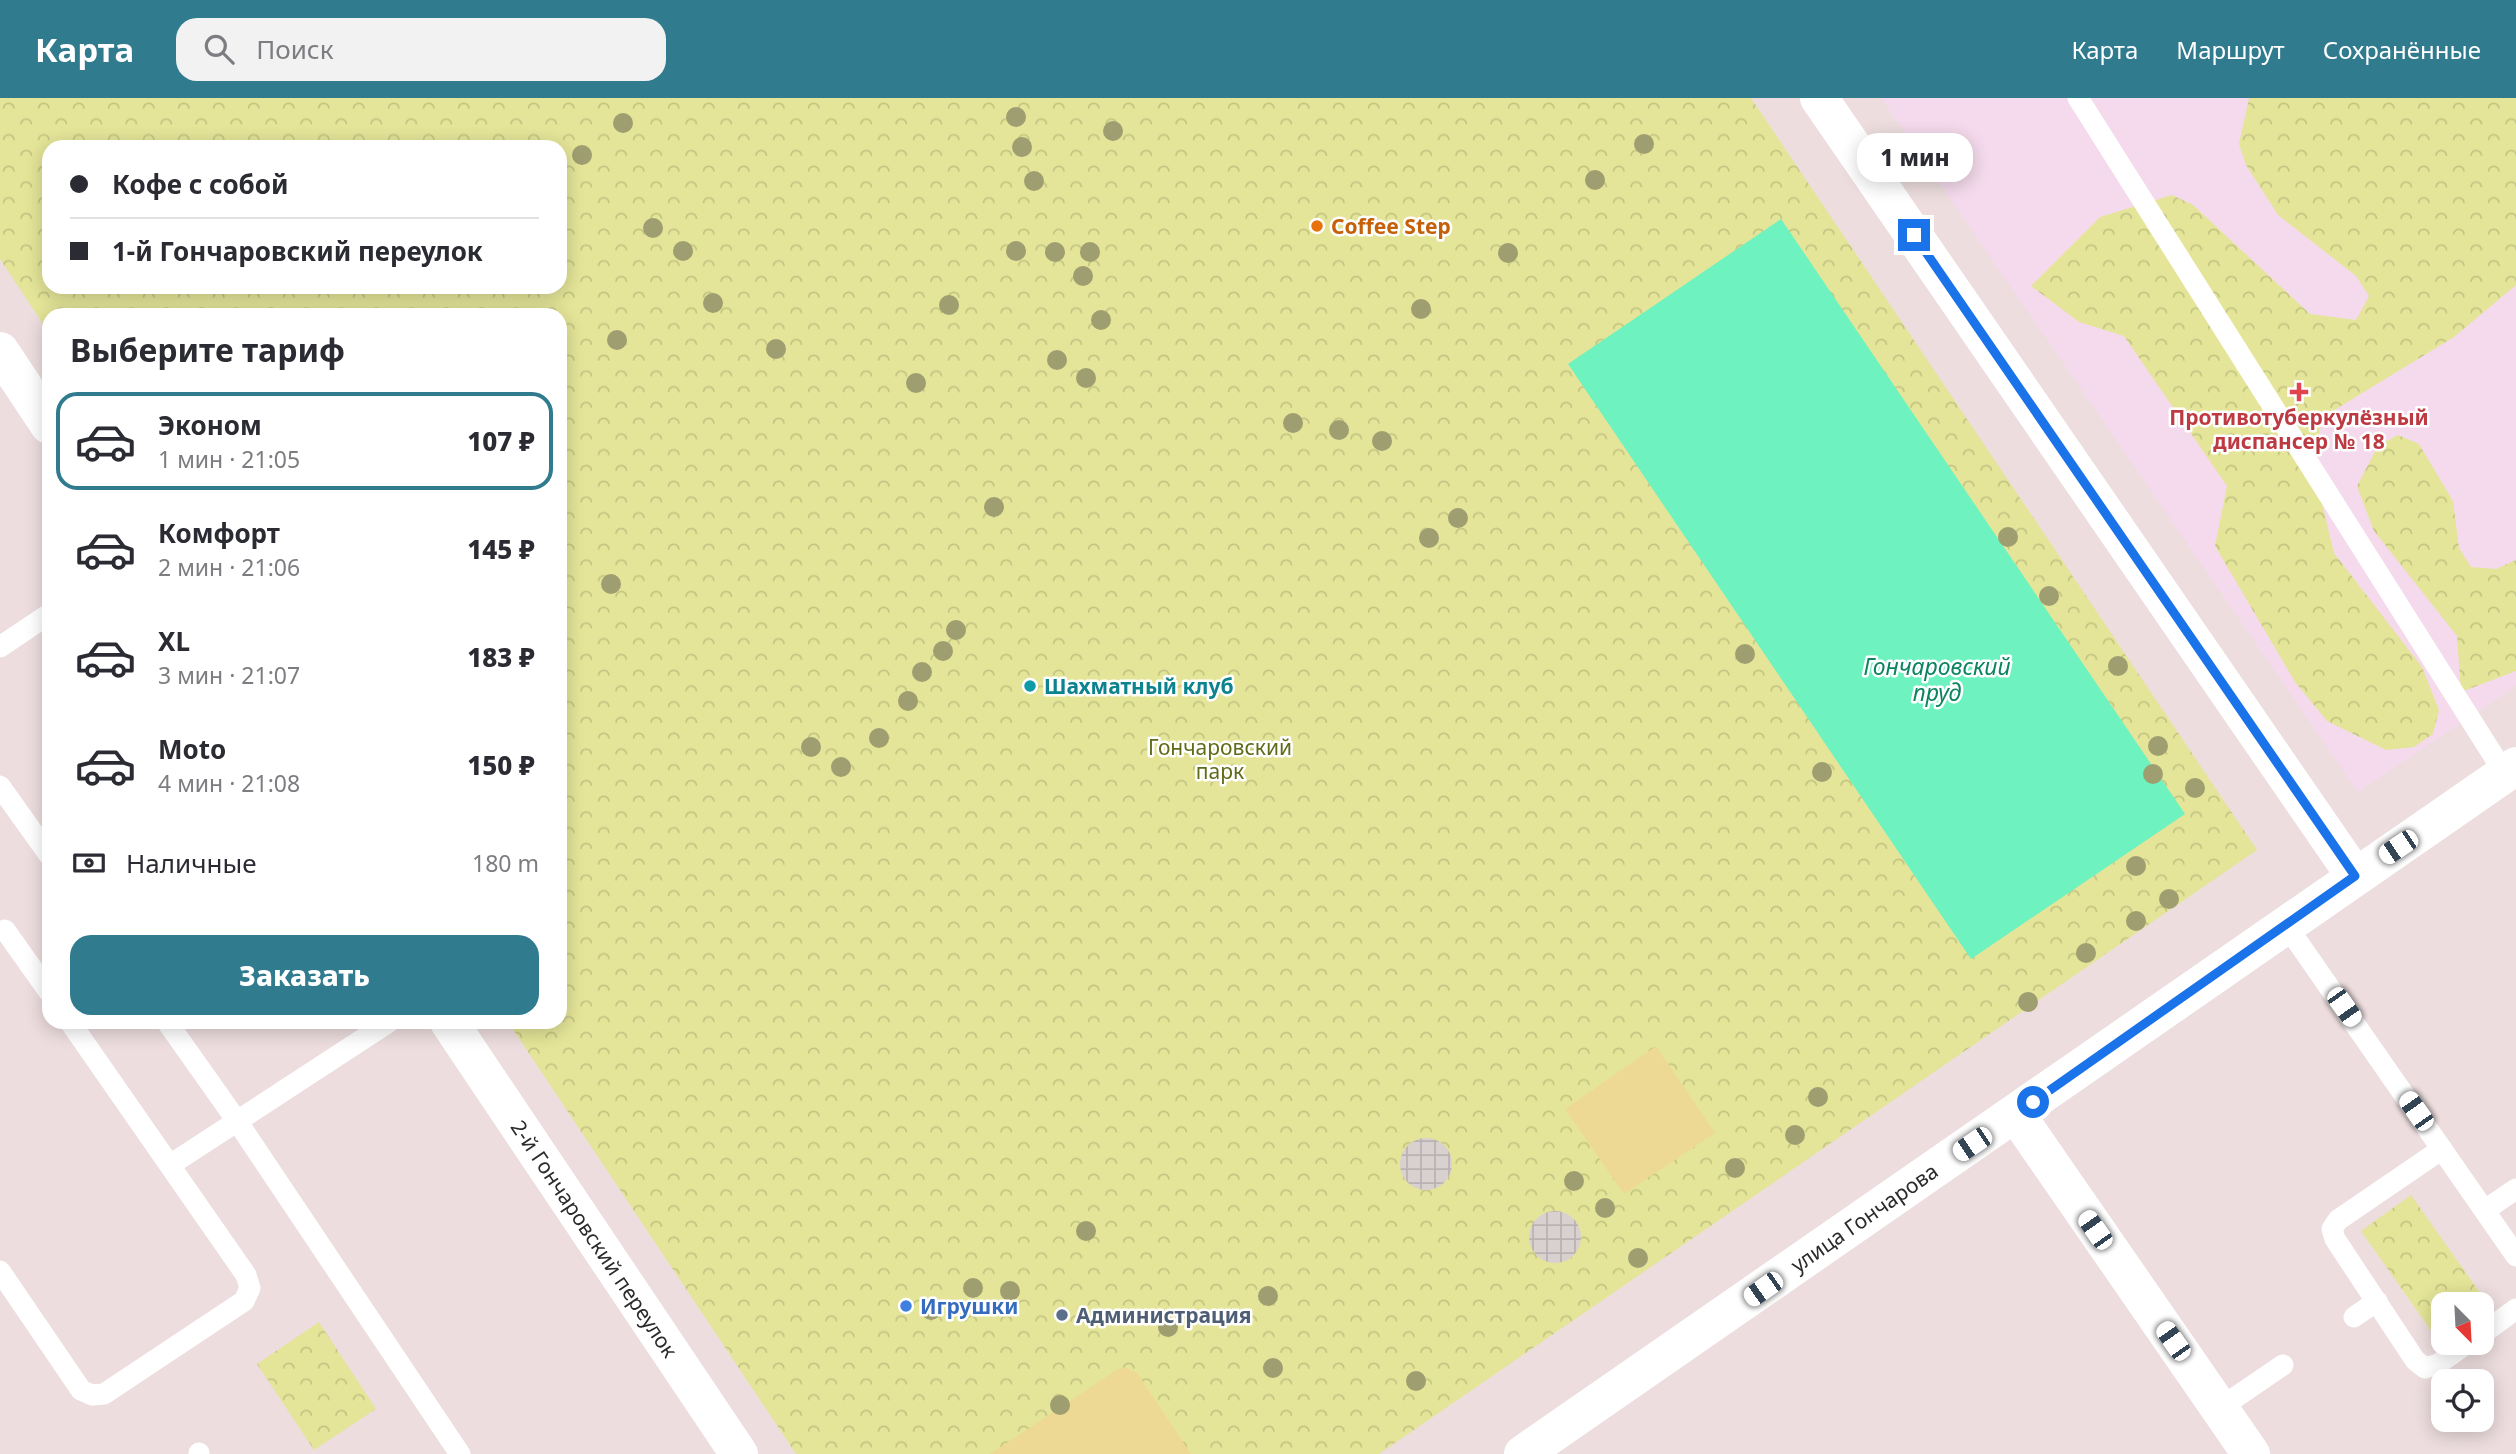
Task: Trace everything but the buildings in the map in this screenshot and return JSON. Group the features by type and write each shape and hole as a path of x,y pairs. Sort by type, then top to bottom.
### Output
{"street":[{"path":"1819,98 2355,876"},
{"path":"0,351 42,414"},
{"name":"улица Гончарова","path":"1523,1454 2511,770"},
{"name":"2-й Гончаровский переулок","path":"454,1029 739,1454"},
{"path":"2016,1114 2251,1454"}],"lane":[{"path":"2078,98 2511,770"},
{"path":"0,646 42,619"},
{"path":"0,786 42,845"},
{"path":"2286,925 2516,1256"},
{"path":"5,930 42,982"},
{"path":"0,1271 7,1296 81,1390 92,1395 104,1394 244,1301 250,1288 246,1275 75,1029"},
{"path":"172,1029 237,1121 460,1454"},
{"path":"170,1165 378,1029"},
{"path":"2442,1149 2338,1220 2332,1229 2335,1239 2415,1360 2425,1368 2438,1364 2451,1355"},
{"path":"2485,1210 2516,1189"},
{"path":"2354,1317 2376,1301"},
{"path":"2494,1325 2516,1309"},
{"path":"2220,1408 2283,1365"}],"shaded area":[{"name":"Противотуберкулёзный диспансер № 18","path":"1881,98 2516,98 2516,686 2358,792"},
{"path":"1656,1046 1715,1133 1624,1194 1565,1109"},
{"path":"1426,1138 1436,1140 1444,1146 1450,1154 1450,1174 1444,1182 1436,1188 1426,1190 1416,1188 1408,1182 1402,1174 1400,1164 1402,1154 1408,1146 1416,1140"},
{"path":"1555,1211 1565,1213 1573,1219 1579,1227 1579,1247 1573,1255 1565,1261 1555,1263 1545,1261 1537,1255 1531,1247 1529,1237 1531,1227 1537,1219 1545,1213"},
{"path":"1125,1367 1137,1373 1191,1454 990,1454 1118,1369"}],"green space":[{"name":"Гончаровский парк","path":"0,98 1751,98 2257,850 1379,1454 796,1454 513,1029 567,1029 567,308 42,308 42,322 0,259"},
{"path":"2249,98 2516,98 2516,285 2454,337 2323,417 2312,462 2334,553 2422,667 2439,710 2433,734 2414,747 2386,750 2327,721 2295,682 2215,546 2227,486 2124,336 2079,322 2031,286 2100,217 2172,195 2193,205 2310,314 2356,320 2369,296 2356,276 2278,215 2246,165 2239,144"},
{"path":"2398,435 2419,444 2453,501 2459,548 2471,567 2496,569 2516,560 2516,671 2461,692 2457,636 2374,531 2357,486 2378,446"},
{"path":"2411,1195 2479,1292 2431,1292 2431,1331 2361,1231"},
{"path":"319,1322 376,1409 314,1450 257,1364"}],"water":[{"name":"Гончаровский пруд","path":"1781,219 2185,814 1971,959 1568,364"}],"place":[{"name":"Coffee Step","path":"1317,226"},
{"name":"Противотуберкулёзный диспансер № 18","path":"2299,392"},
{"name":"Шахматный клуб","path":"1030,686"},
{"name":"Игрушки","path":"906,1306"},
{"name":"Администрация","path":"1062,1315"}],"route":[{"path":"1914,235 2355,876 2033,1102"}]}
